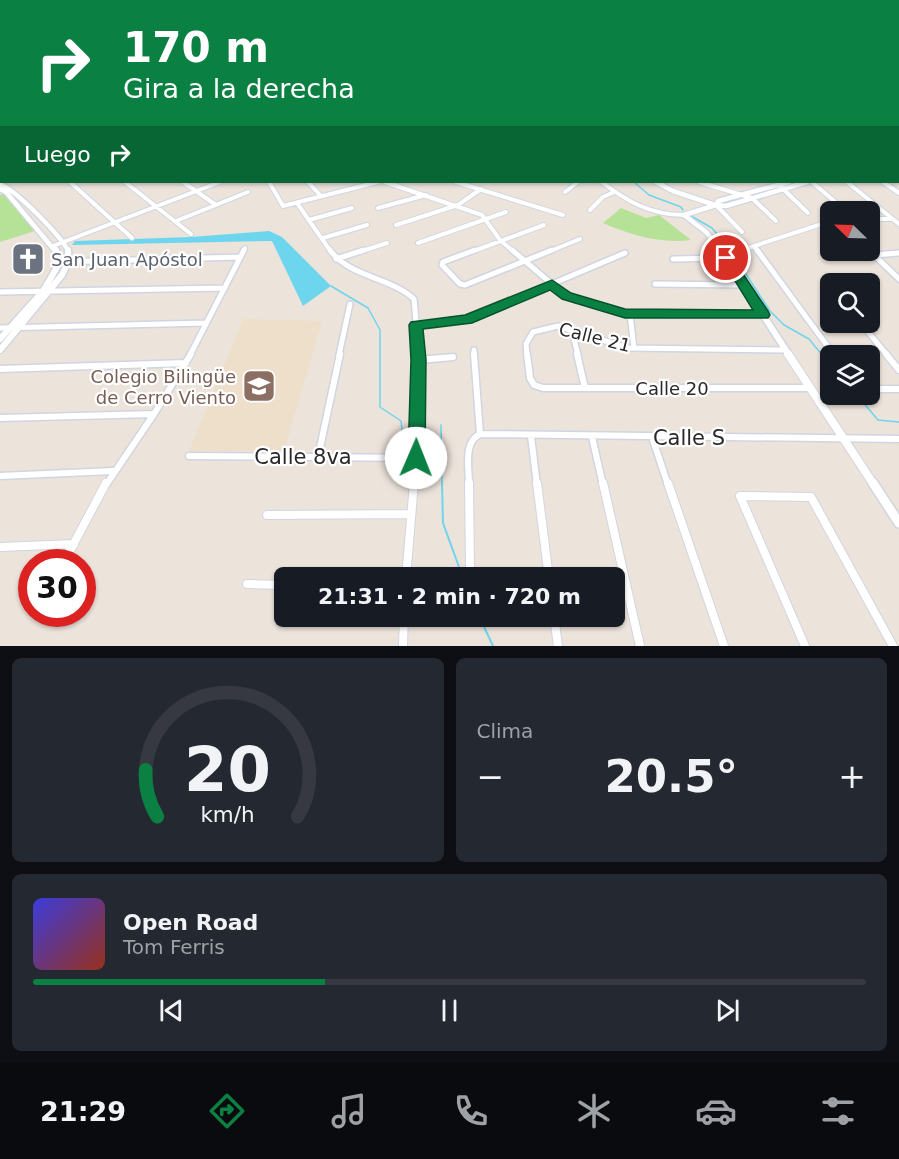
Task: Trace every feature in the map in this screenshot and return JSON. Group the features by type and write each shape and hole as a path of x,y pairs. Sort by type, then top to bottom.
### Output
{"street":[{"path":"71,183 132,238"},
{"path":"126,183 191,234"},
{"path":"185,183 216,205"},
{"path":"53,246 217,183"},
{"path":"270,183 283,206 374,183"},
{"path":"309,183 321,196"},
{"path":"388,183 480,214 500,240 573,299 630,314 763,315"},
{"path":"460,183 563,215"},
{"path":"565,192 577,183"},
{"path":"603,183 623,199 665,216 684,215 716,205 718,201 786,183"},
{"path":"658,183 674,191 716,205 726,206 804,183"},
{"path":"704,183 752,198 776,221"},
{"path":"813,183 834,201"},
{"path":"848,183 899,225"},
{"path":"884,183 899,191"},
{"path":"0,184 12,189 63,243 69,253 70,261 50,291 0,350"},
{"path":"779,185 808,213"},
{"path":"0,189 6,192 53,246 60,262 42,291 0,339"},
{"path":"396,225 458,205 481,189"},
{"path":"176,221 248,192"},
{"path":"590,210 603,197 614,192"},
{"path":"378,208 426,195"},
{"path":"297,203 336,259 408,292 414,299 419,360 416,458 407,567"},
{"path":"716,205 742,232"},
{"path":"309,220 352,208"},
{"path":"418,243 506,212"},
{"path":"684,215 711,237 726,258 899,523"},
{"path":"880,219 892,219"},
{"path":"323,238 367,225"},
{"path":"544,225 443,262 442,265 462,285 580,239"},
{"path":"745,249 820,225"},
{"path":"336,259 387,243"},
{"path":"754,246 827,345"},
{"path":"71,549 112,471 154,414 186,363 245,248"},
{"path":"416,325 467,320 625,253"},
{"path":"899,253 874,255 899,279"},
{"path":"60,262 240,257"},
{"path":"674,258 726,258"},
{"path":"655,284 744,285"},
{"path":"0,292 224,288"},
{"path":"318,457 350,304"},
{"path":"630,314 634,348"},
{"path":"0,328 206,323"},
{"name":"Calle 21","path":"534,385 530,378 526,344 529,335 552,326 634,348 786,350"},
{"path":"572,331 585,388"},
{"path":"869,333 899,370"},
{"path":"470,566 469,446 474,437 480,434 474,350"},
{"path":"419,360 453,357"},
{"path":"0,369 186,363"},
{"name":"Calle 20","path":"534,385 543,388 811,388"},
{"path":"880,389 899,389"},
{"path":"0,418 154,414"},
{"name":"Calle S","path":"480,434 899,439"},
{"path":"531,436 548,567"},
{"path":"592,437 640,646"},
{"path":"652,437 724,646"},
{"name":"Calle 8va","path":"189,456 416,458"},
{"path":"0,476 112,471"},
{"path":"805,646 740,496 811,497 893,646"},
{"path":"267,515 411,514"},
{"path":"0,547 74,544"},
{"path":"247,584 274,585"},
{"path":"403,646 404,627"},
{"path":"555,627 558,646"}],"shaded area":[{"name":"Colegio Bilingüe de Cerro Viento","path":"243,319 322,321 284,451 189,451"}],"green space":[{"path":"7,193 38,230 0,242 0,195"},
{"path":"621,208 646,218 659,215 691,240 668,241 646,238 603,223"}],"water":[{"path":"269,231 282,237 331,286 303,306 272,241 72,245 75,241 191,237"}],"waterway":[{"path":"635,183 649,195 681,207 683,210"},
{"path":"691,216 712,228 729,248 770,311 784,325 809,339 820,352"},
{"path":"331,286 368,308 380,330 380,407 401,421 404,446 410,447"},
{"path":"865,405 878,420 899,422"},
{"path":"441,425 442,457"},
{"path":"420,448 442,457"},
{"path":"442,457 442,485"},
{"path":"442,483 443,523 459,567"},
{"path":"484,627 493,646"}],"place":[{"name":"San Juan Apóstol","path":"28,259"},
{"name":"Colegio Bilingüe de Cerro Viento","path":"259,386"}],"route":[{"path":"416,458 419,360 416,325 467,320 552,284 566,296 620,313 763,315 726,258"}]}
